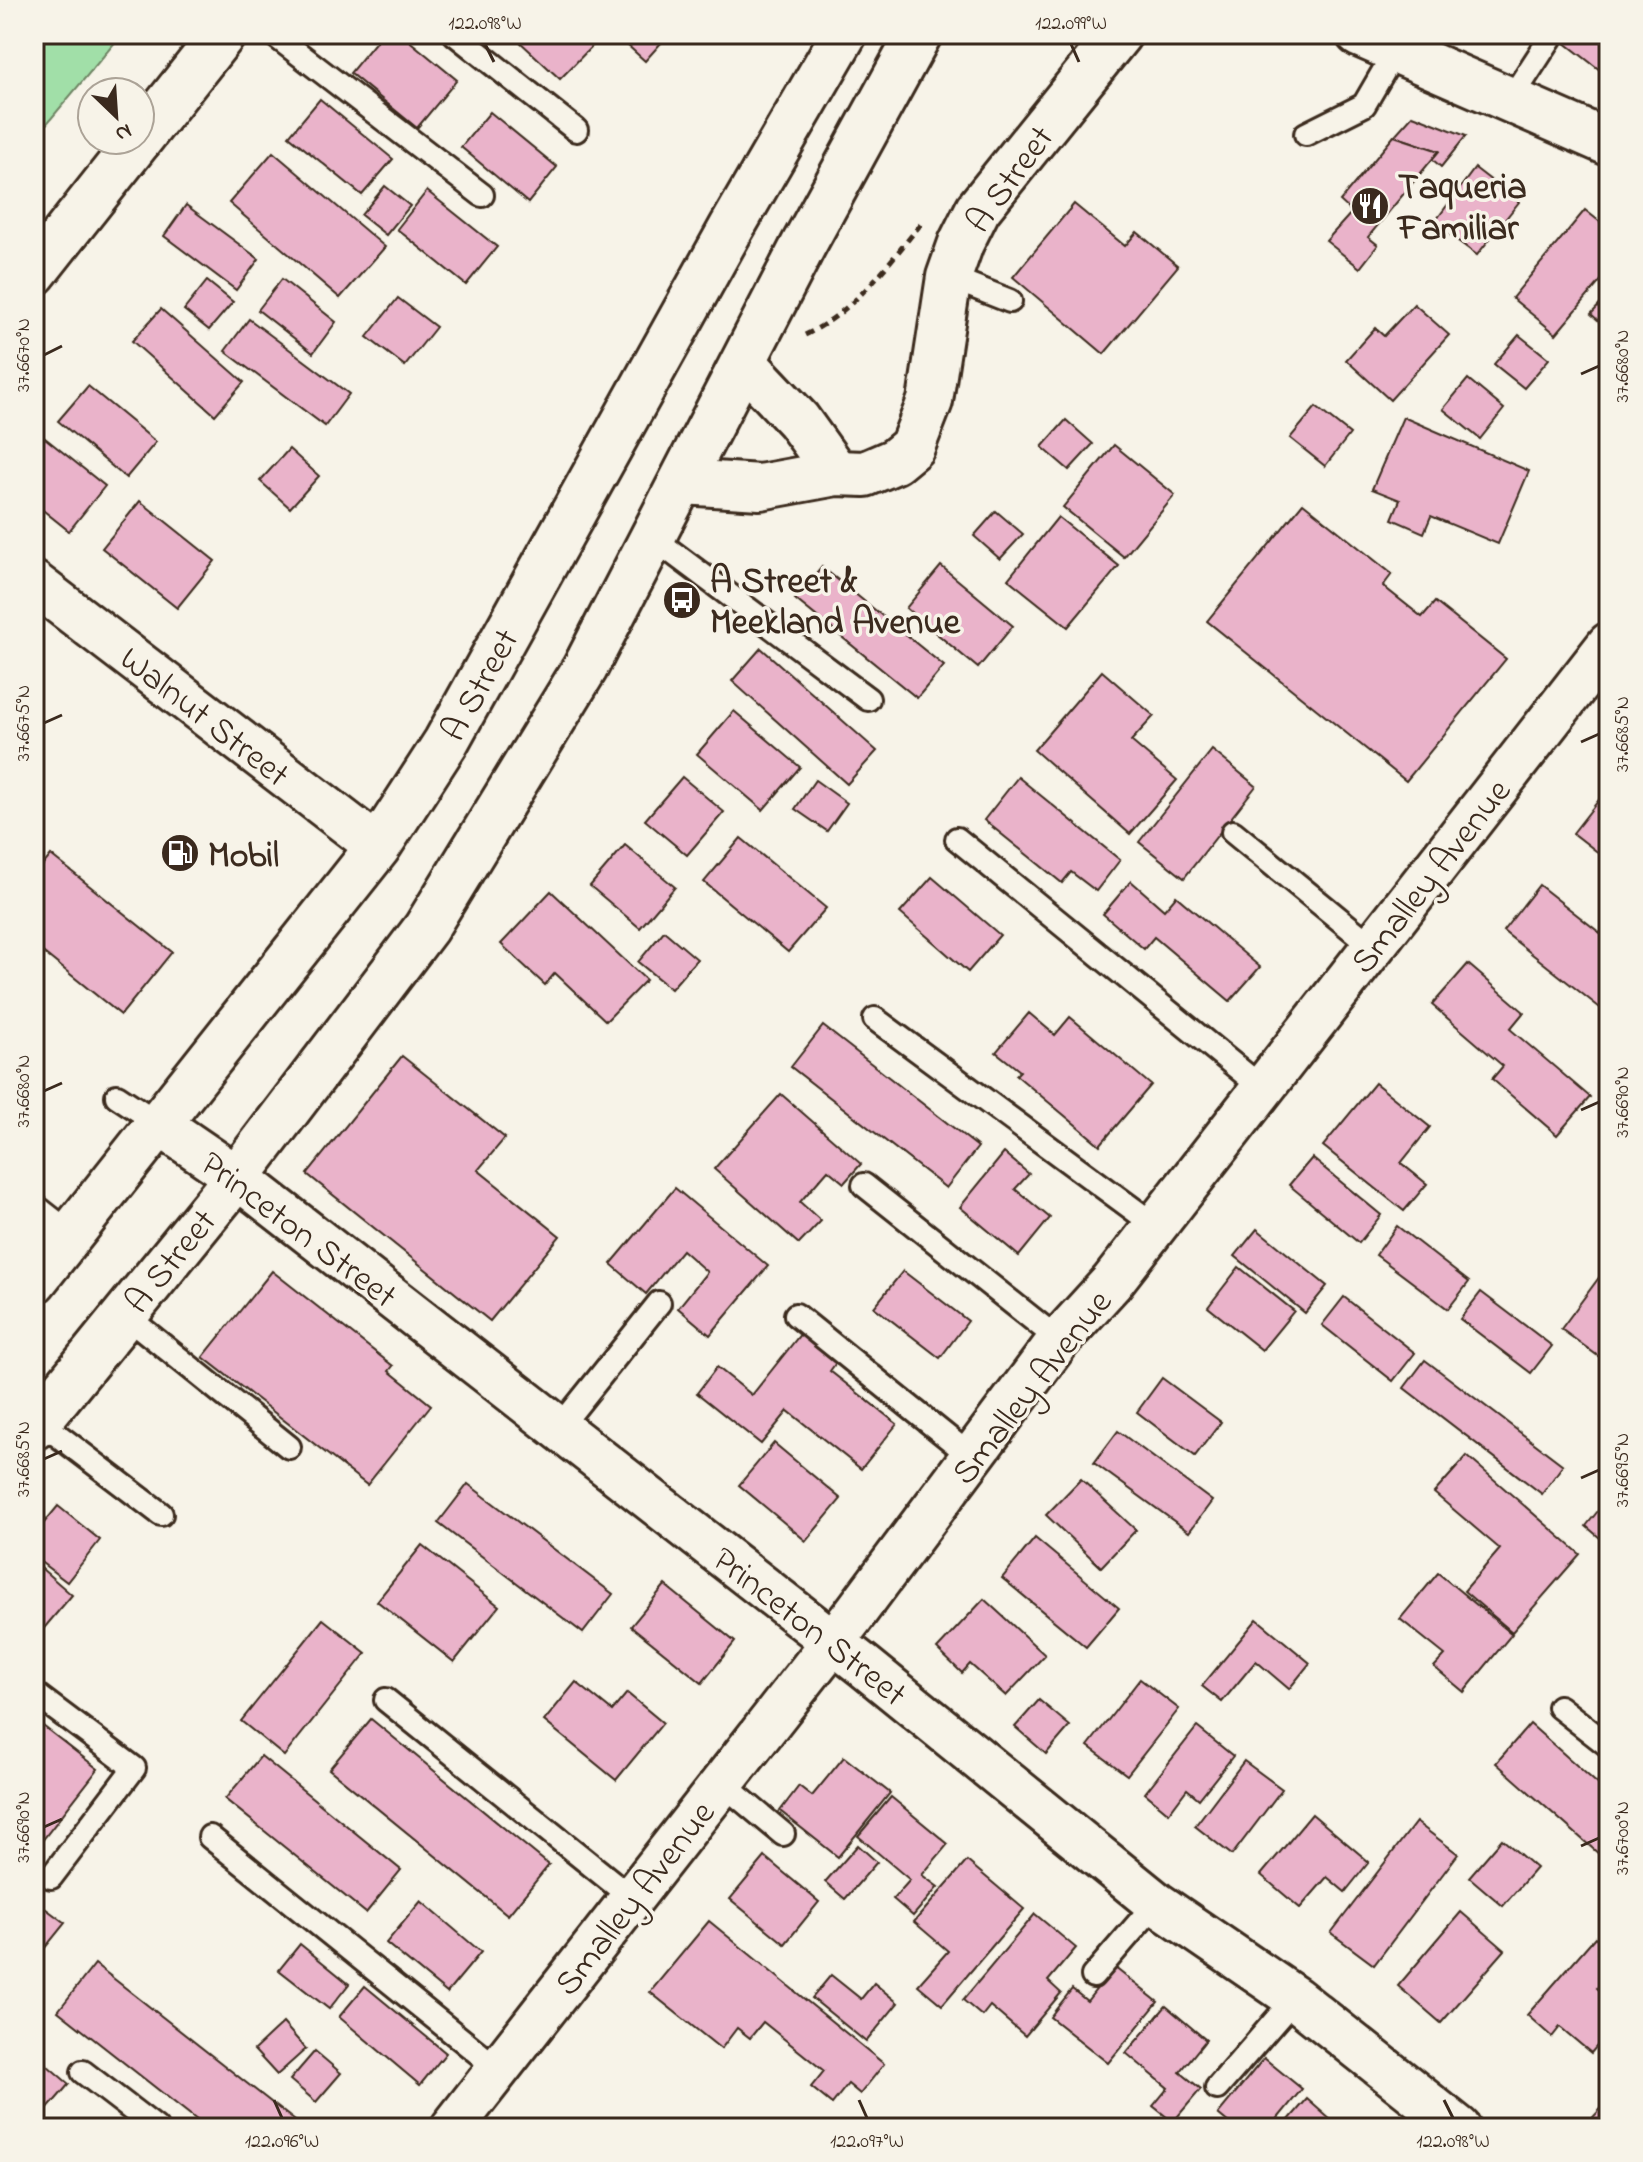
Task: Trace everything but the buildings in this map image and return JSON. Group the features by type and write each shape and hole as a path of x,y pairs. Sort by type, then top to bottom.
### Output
{"main road":[{"path":"156,119 223,34"},
{"name":"A Street","path":"34,1281 161,1125 378,847 446,742 732,227 844,34"},
{"name":"A Street","path":"37,1424 237,1177 426,928 585,668 745,364 804,244 919,34"},
{"name":"A Street","path":"683,482 760,487 836,473 865,474 895,461 912,447 930,401 949,277 978,209 1119,34"},
{"path":"1378,42 1609,143"},
{"path":"34,273 127,156"},
{"path":"745,364 798,420 836,473"}],"street":[{"name":"Walnut Street","path":"34,583 378,847"},
{"name":"Smalley Avenue","path":"452,2128 832,1641 1059,1340 1112,1282 1609,644"},
{"name":"Princeton Street","path":"161,1125 237,1177 832,1641 1156,1903 1295,1998 1459,2128"}],"lane":[{"path":"273,34 482,195"},
{"path":"455,34 576,130"},
{"path":"1511,99 1553,34"},
{"path":"1306,134 1364,105 1378,42"},
{"path":"949,277 1010,301"},
{"path":"653,538 868,699"},
{"path":"1233,832 1372,946"},
{"path":"957,839 1261,1087"},
{"path":"875,1019 1156,1226"},
{"path":"117,1096 161,1125"},
{"path":"864,1185 1059,1340"},
{"path":"34,1205 71,1234"},
{"path":"559,1428 659,1303"},
{"path":"125,1315 289,1447"},
{"path":"796,1315 972,1457"},
{"path":"37,1424 161,1514"},
{"path":"34,1693 134,1768 51,1877"},
{"path":"386,1700 632,1898"},
{"path":"1559,1707 1609,1746"},
{"path":"722,1783 783,1834"},
{"path":"210,1837 498,2069"},
{"path":"1093,1976 1156,1903"},
{"path":"1217,2088 1295,1998"},
{"path":"83,2072 156,2128"}],"path":[{"path":"745,364 826,325 864,294 924,220 978,209"}],"green space":[{"path":"34,34 122,34 87,76 76,76 76,89 34,139"}],"place":[{"name":"Taqueria Familiar","path":"1370,206"},
{"name":"A Street & Meekland Avenue","path":"682,600"},
{"name":"Mobil","path":"180,853"}]}
